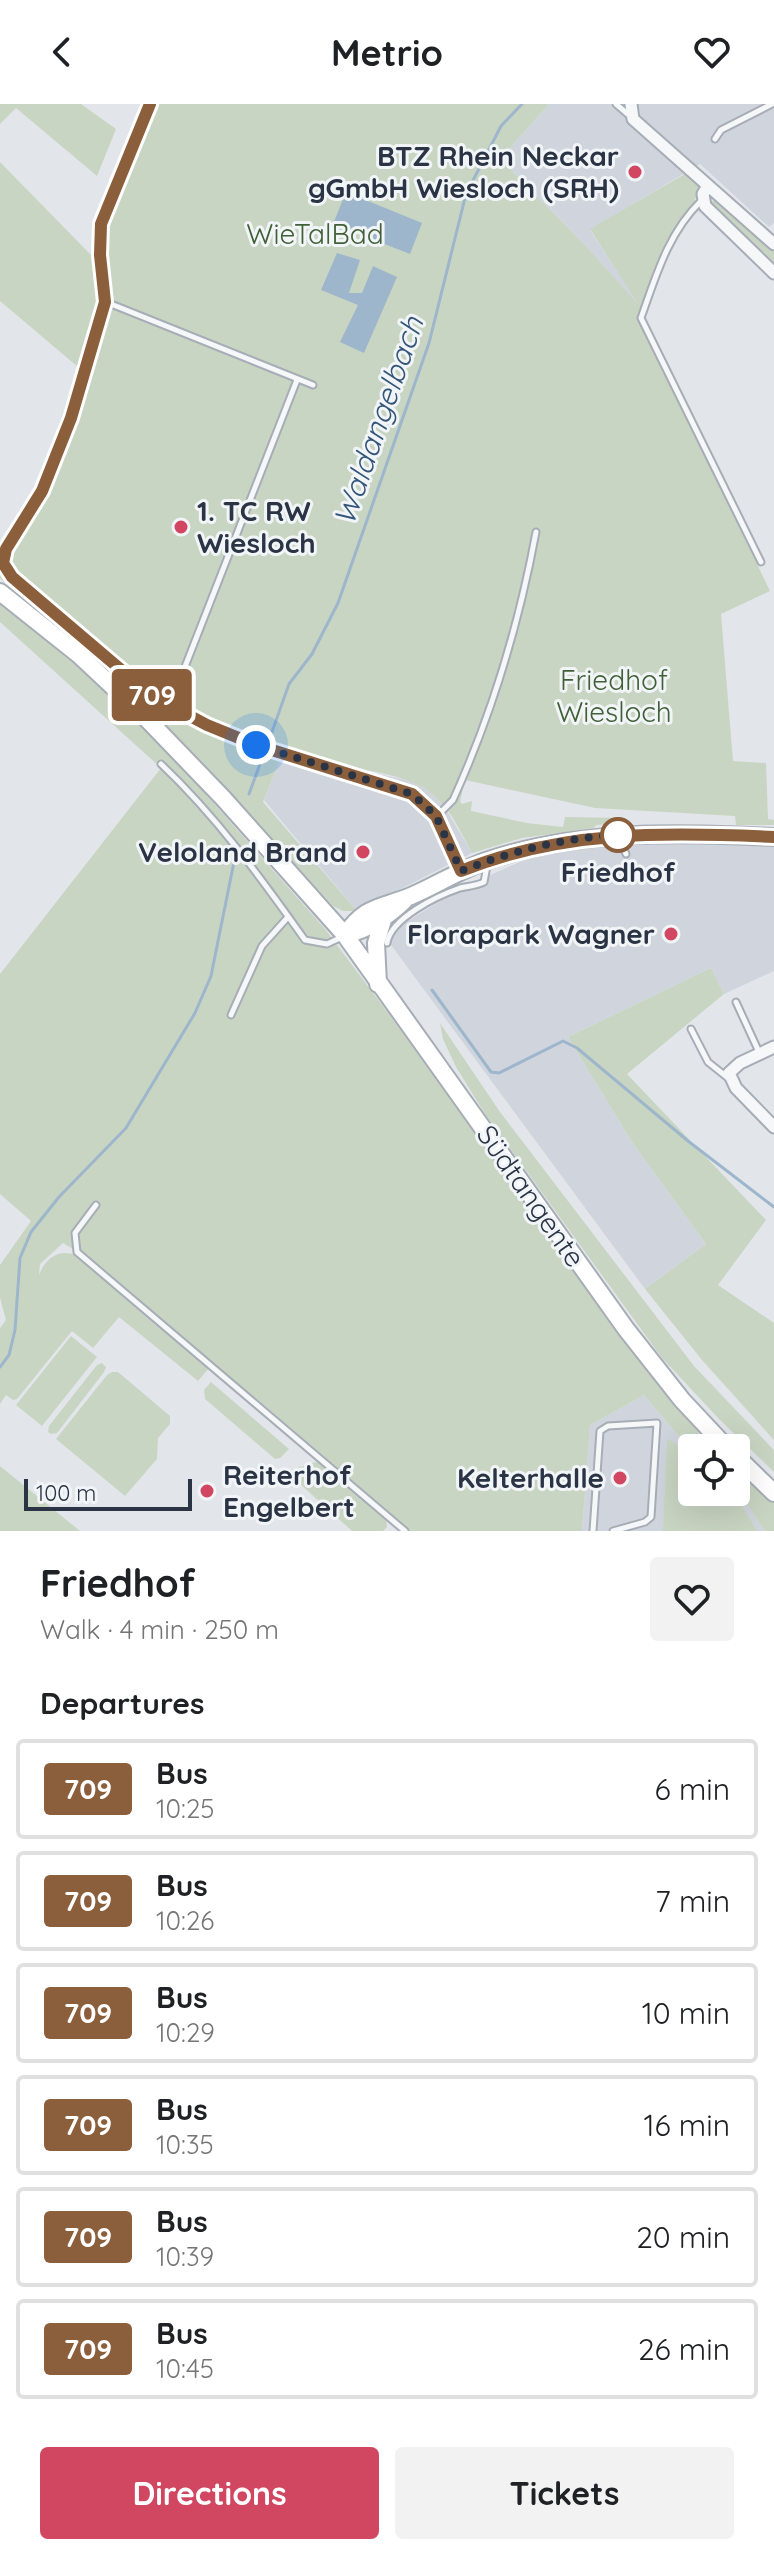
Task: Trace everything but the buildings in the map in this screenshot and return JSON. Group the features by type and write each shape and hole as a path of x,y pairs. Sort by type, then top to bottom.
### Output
{"main road":[{"name":"Südtangente","path":"0,592 79,655 144,716 223,798 345,935 626,1329 682,1400 714,1434"},
{"path":"345,935 354,922 375,906 409,896 487,861 539,846 617,835 774,837"},
{"path":"345,935 362,931 383,920 409,896"},
{"path":"378,984 376,943 383,920"},
{"path":"750,1470 774,1493"}],"street":[{"path":"150,104 101,224 100,255 105,302 71,418 42,491 6,549 3,563 12,577 150,693 207,725 256,745 398,788 419,799 436,816 461,871"},
{"path":"631,104 633,119 774,244"},
{"path":"708,186 702,201 774,273"},
{"path":"774,1047 734,1067 729,1073 729,1079 774,1127"}],"lane":[{"path":"616,104 633,119"},
{"path":"715,139 721,130 772,104"},
{"path":"702,201 672,236 641,318 761,562"},
{"path":"105,302 313,385"},
{"path":"181,677 297,380"},
{"path":"436,816 453,800 504,669 525,590 536,532"},
{"path":"161,764 233,843 305,940 327,944 345,935"},
{"path":"617,835 626,854"},
{"path":"387,943 389,932 406,916 447,894 484,882 487,861"},
{"path":"231,1015 262,946 288,917"},
{"path":"736,1002 760,1053"},
{"path":"691,1029 708,1062 729,1079"},
{"path":"96,1205 75,1233 77,1252 402,1529"},
{"path":"593,1531 600,1431 608,1426 657,1423 651,1517 645,1522 613,1531"},
{"path":"393,1531 402,1529"}],"shaded area":[{"path":"549,104 774,104 774,223 769,227 700,164 590,230 643,310 588,248 500,159"},
{"path":"280,760 356,769 416,782 443,804 472,853 357,911 264,800"},
{"path":"774,841 774,971 724,994 711,968 568,1037 632,1142 706,1244 645,1289 391,945 389,932 467,885 531,857 600,842"},
{"path":"644,1395 678,1435 678,1506 748,1506 765,1531 582,1531 590,1425"}],"green space":[{"path":"0,104 81,104 116,129 97,176 16,108 0,124"},
{"path":"144,104 549,104 500,159 638,304 590,229 690,171 701,180 694,204 670,238 654,272 645,299 642,325 770,591 721,614 733,761 766,763 768,819 774,820 774,825 736,825 735,816 595,808 465,780 460,802 472,801 471,811 563,827 565,817 624,818 624,823 522,838 472,853 446,809 422,787 404,779 362,769 280,760 263,802 357,911 343,911 333,906 172,731 119,679 0,578 0,548 42,475 78,367 0,301 0,162 93,257 97,224"},
{"path":"716,200 774,252 774,263 713,207 710,201"},
{"path":"0,603 84,672 172,756 325,929 481,1137 635,1352 700,1434 678,1435 644,1395 590,1425 582,1531 402,1531 405,1527 90,1259 63,1243 40,1264 39,1275 54,1256 65,1253 78,1256 209,1368 198,1381 119,1317 93,1348 72,1331 17,1399 6,1395 0,1404 0,1328 6,1320 0,1298 0,1265 31,1221 0,1194 0,974 161,768 0,622"},
{"path":"711,968 724,994 627,1074 766,1220 718,1285 774,1323 774,1440 702,1360 645,1289 706,1244 632,1142 568,1037"},
{"path":"440,1023 500,1112 694,1366 774,1450 774,1472 750,1449 750,1434 735,1434 662,1358 485,1114 443,1039"},
{"path":"71,1336 97,1357 42,1426 16,1405"},
{"path":"102,1363 106,1367 104,1372 57,1433 48,1432 49,1426 97,1365"},
{"path":"112,1372 118,1372 170,1416 170,1424 158,1438 157,1459 125,1496 56,1439"},
{"path":"211,1382 289,1449 275,1459 205,1399 204,1390"},
{"path":"667,1439 678,1446 678,1506 741,1506 757,1531 663,1531"},
{"path":"316,1462 386,1518 387,1527 383,1531 352,1531 289,1474 291,1470"},
{"path":"0,1466 80,1531 0,1531"},
{"path":"750,1481 774,1503 774,1531 765,1531 748,1506"}],"water":[{"path":"346,192 422,223 410,254 333,224"},
{"path":"337,253 360,260 349,293 362,293 373,266 397,277 364,353 340,342 358,305 321,290"}],"waterway":[{"name":"Waldangelbach","path":"267,746 289,684 312,654 338,603 429,343 466,194 501,126 522,104"},
{"name":"Waldangelbach","path":"249,794 264,753"},
{"name":"Waldangelbach","path":"0,1367 9,1355 15,1330 20,1258 31,1232 59,1197 126,1128 195,1013 211,976 234,862"},
{"path":"432,990 491,1072 499,1073 563,1041 577,1048 688,1141 774,1207"}],"bus line":[{"name":"709","path":"150,104 101,224 100,255 105,302 71,418 42,491 6,549 3,563 12,577 133,680 173,707 256,745 412,794 436,816 461,871 539,846 578,839 642,834 774,837"}],"place":[{"name":"BTZ Rhein Neckar gGmbH Wiesloch (SRH)","path":"635,172"},
{"name":"1. TC RW Wiesloch","path":"181,527"},
{"name":"Friedhof","path":"618,835"},
{"name":"Veloland Brand","path":"363,852"},
{"name":"Florapark Wagner","path":"671,934"},
{"name":"Kelterhalle","path":"620,1478"},
{"name":"Reiterhof Engelbert","path":"207,1491"}],"route":[{"path":"256,745 412,794 436,816 461,871 539,846 618,835"}],"park label":[{"name":"WieTalBad","path":"315,234"},
{"name":"Friedhof Wiesloch","path":"614,696"}]}
